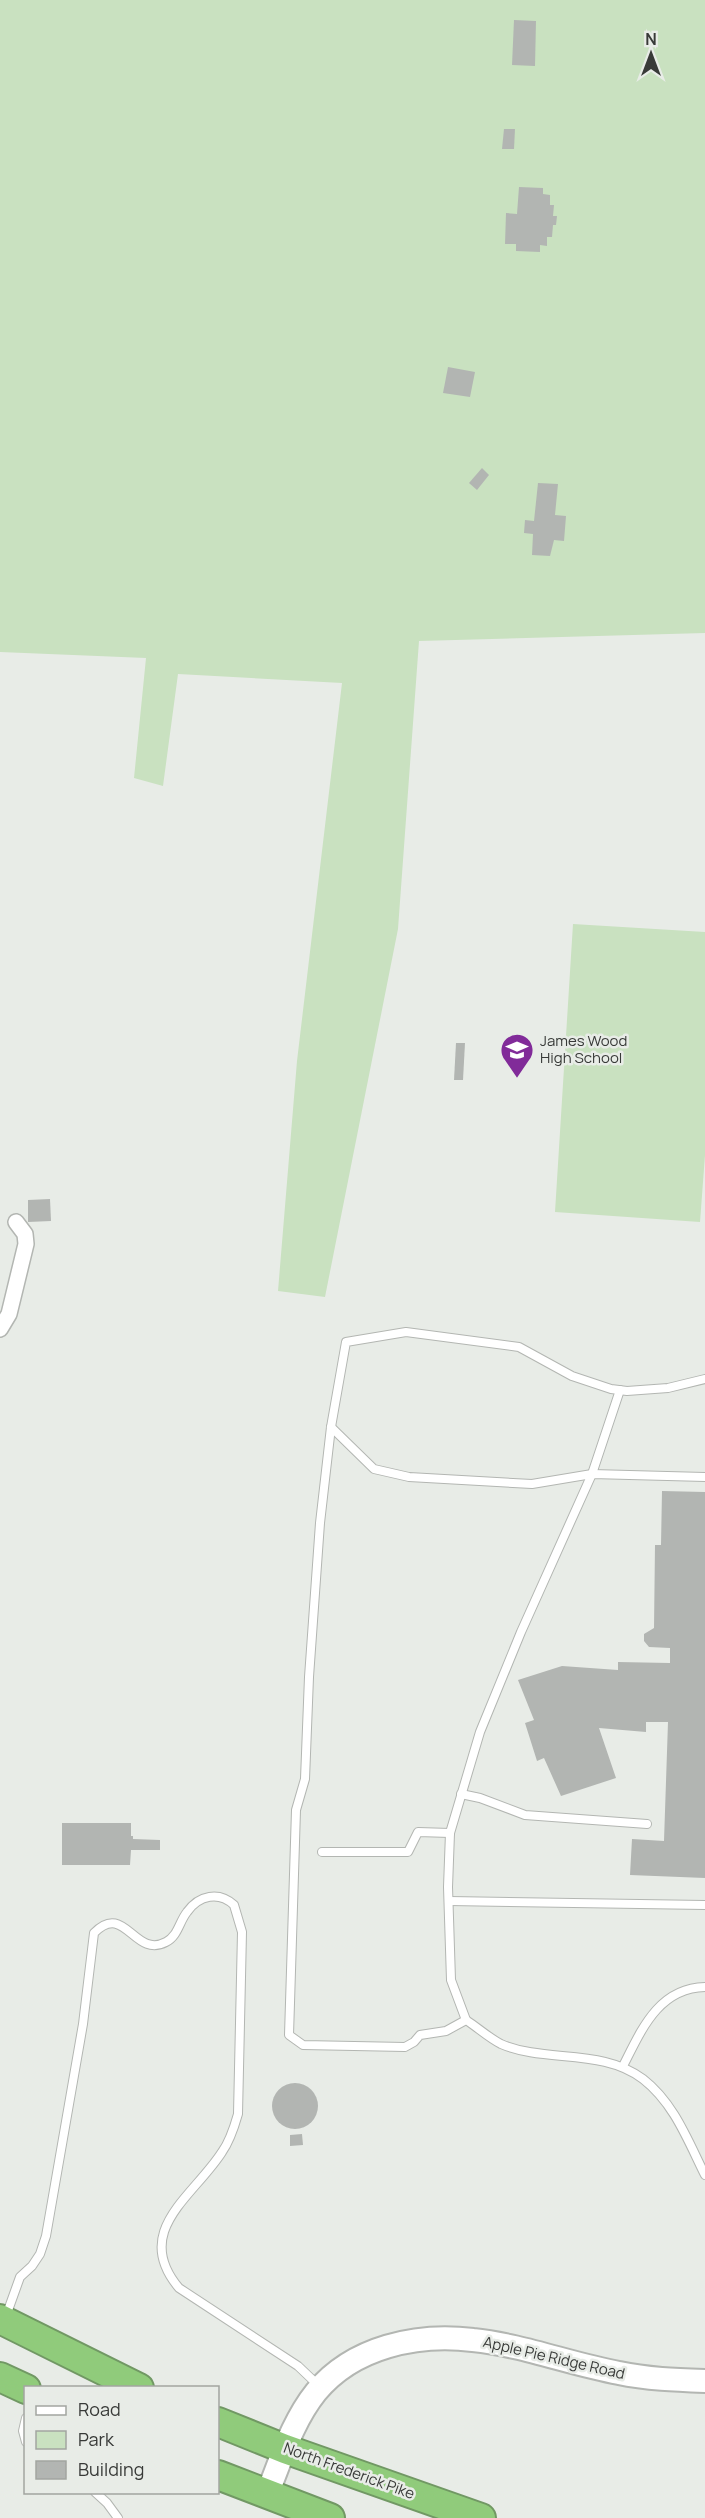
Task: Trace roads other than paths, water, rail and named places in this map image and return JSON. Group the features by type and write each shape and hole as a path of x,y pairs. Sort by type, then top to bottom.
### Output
{"highway":[{"path":"2,2320 135,2386"},
{"path":"0,2377 24,2388"},
{"name":"North Frederick Pike","path":"219,2422 285,2449 481,2518"},
{"path":"219,2475 330,2518"}],"street":[{"path":"0,1329 9,1314 26,1244 25,1234 16,1222"},
{"name":"Apple Pie Ridge Road","path":"267,2494 298,2418 320,2387 340,2369 380,2348 410,2341 441,2338 497,2344 621,2374 671,2380 705,2381"}],"lane":[{"path":"466,2020 446,2031 420,2035 405,2047 303,2045 289,2035 296,1810 305,1779 316,1572 331,1427 346,1342 406,1332 519,1347 593,1385 620,1390 668,1388 705,1379"},
{"path":"620,1390 592,1474 521,1632 484,1722 461,1794 450,1833 451,1980 466,2020 500,2043 542,2054 623,2066 643,2078 673,2111 705,2175"},
{"path":"331,1427 374,1469 409,1477 532,1484 592,1474 705,1477"},
{"path":"461,1794 480,1798 525,1815 647,1824"},
{"path":"322,1852 408,1852 418,1832 450,1833"},
{"path":"2,2320 20,2277 32,2266 40,2254 46,2236 83,2024 94,1933 101,1926 111,1923 118,1924 127,1928 139,1941 150,1945 160,1945 177,1933 188,1911 197,1902 208,1897 219,1896 234,1905 242,1932 238,2114 232,2134 222,2153 169,2218 163,2234 163,2263 169,2277 179,2288 298,2366 320,2387"},
{"path":"449,1901 705,1905"},
{"path":"623,2066 647,2019 657,2006 676,1994 705,1987"},
{"path":"96,2494 107,2503 118,2518"}],"place":[{"name":"James Wood High School","path":"517,1079"}]}
